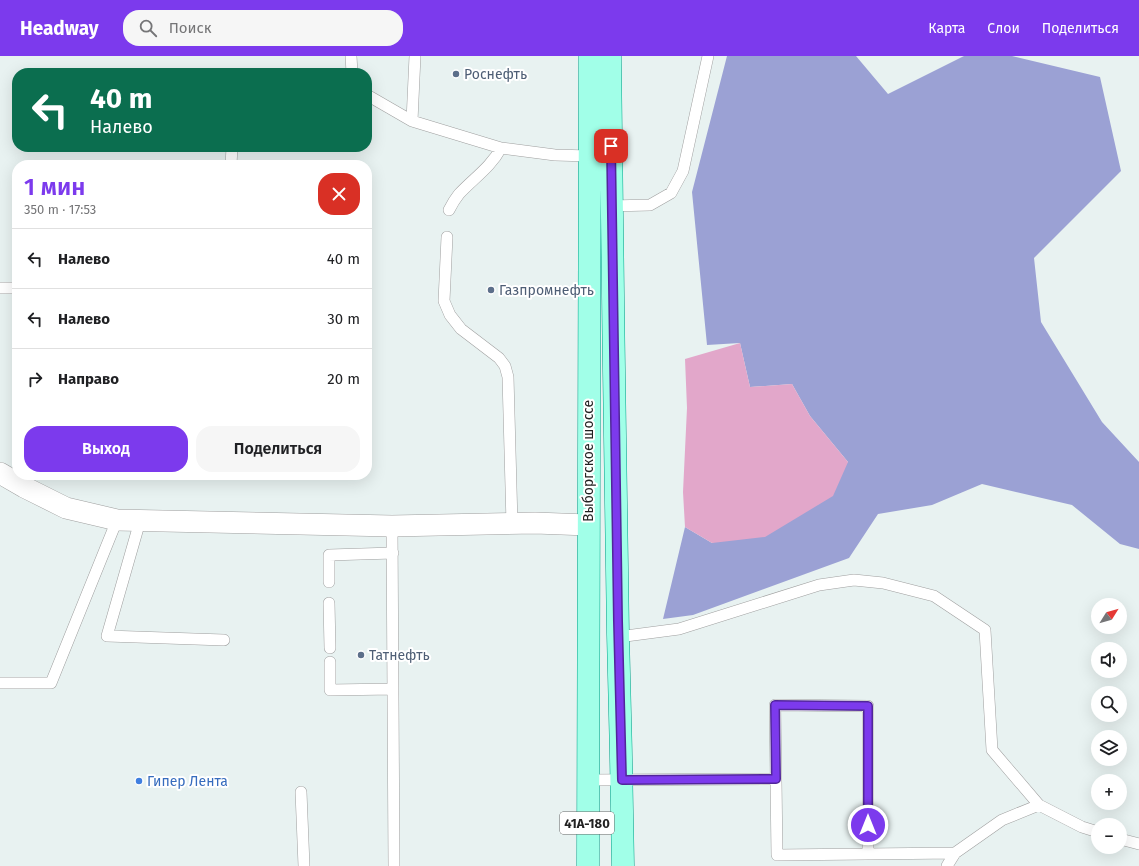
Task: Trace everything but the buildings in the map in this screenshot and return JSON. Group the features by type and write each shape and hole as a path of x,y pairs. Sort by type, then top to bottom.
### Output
{"main road":[{"name":"Выборгское шоссе","path":"588,866 587,780 590,56"},
{"name":"Выборгское шоссе","path":"610,56 611,206 623,866"}],"street":[{"path":"1,476 66,508 117,520 392,526 535,523 588,525"}],"lane":[{"path":"351,56 352,68"},
{"path":"412,121 415,56"},
{"path":"611,206 650,205 670,193 683,171 708,56"},
{"path":"372,98 412,121 501,148 554,155 589,156"},
{"path":"449,210 458,195 497,157 501,148"},
{"path":"447,237 444,301 450,315 461,329 499,358 505,366 508,377 512,524"},
{"path":"0,288 12,288"},
{"path":"0,683 51,683 117,520"},
{"path":"140,521 107,636 224,640"},
{"path":"392,526 394,866"},
{"path":"329,582 330,555 393,553"},
{"path":"618,637 679,629 819,585 854,580 883,583 934,596 985,630 992,750 1039,806 1091,829"},
{"path":"329,603 330,648"},
{"path":"330,662 330,690 394,689"},
{"path":"868,854 868,706 775,705 777,855 868,854 955,853"},
{"path":"587,780 776,779"},
{"path":"301,792 304,866"},
{"path":"947,866 955,853 1002,820 1039,806"},
{"path":"1127,841 1139,844"}],"shaded area":[{"path":"727,56 856,56 888,94 964,56 1012,56 1100,77 1121,171 1034,258 1041,322 1102,422 1139,462 1139,549 1120,544 1072,505 982,484 932,505 878,514 849,558 693,615 663,619 685,527 712,543 848,462 810,416 792,384 750,387 740,343 707,345 692,192"},
{"path":"740,343 750,387 792,384 810,416 848,462 833,496 765,537 712,543 685,527 683,492 687,408 685,359"}],"place":[{"name":"Роснефть","path":"456,74"},
{"name":"Газпромнефть","path":"491,290"},
{"name":"Татнефть","path":"361,655"},
{"name":"Гипер Лента","path":"139,781"}],"route":[{"path":"611,146 618,621 622,780 776,779 775,705 868,706 868,825"}]}
